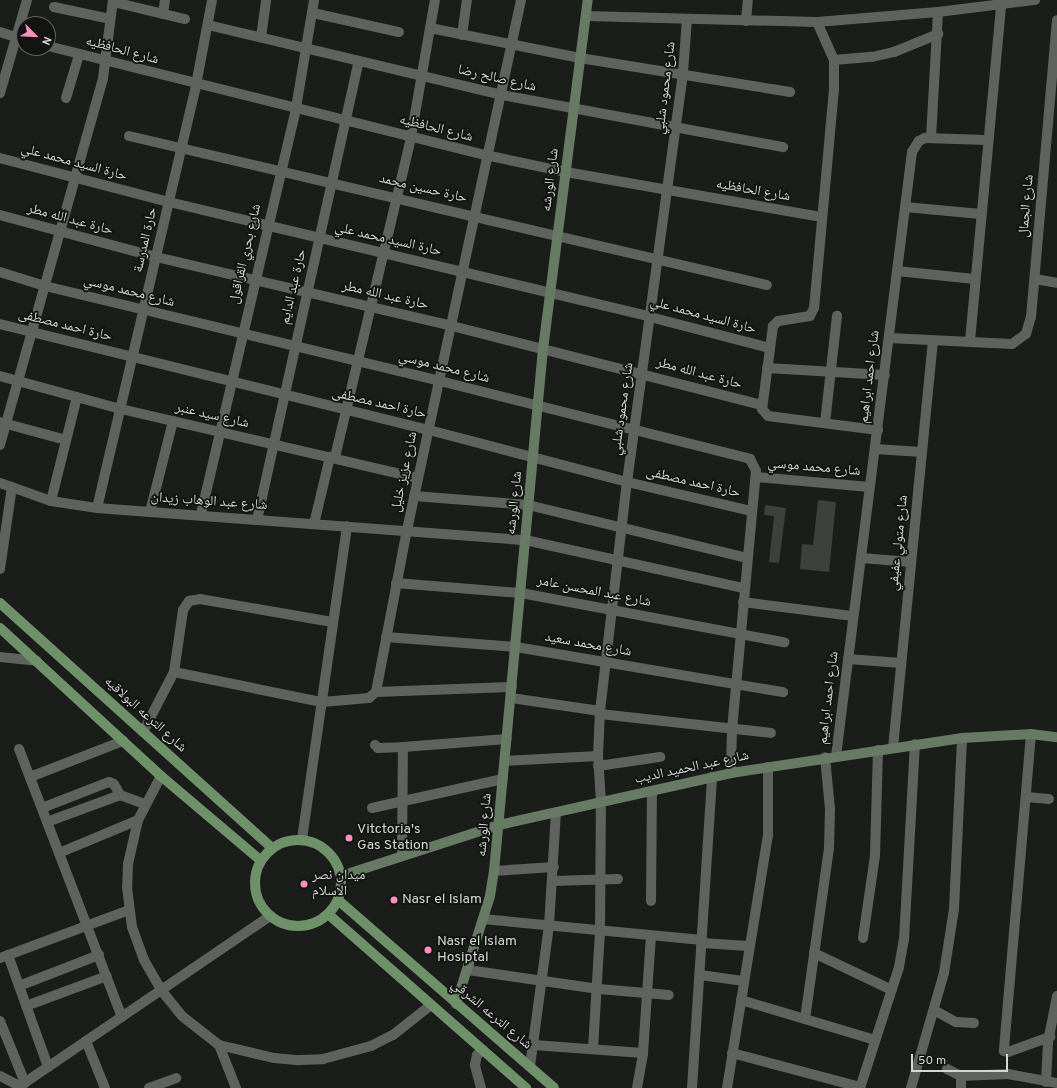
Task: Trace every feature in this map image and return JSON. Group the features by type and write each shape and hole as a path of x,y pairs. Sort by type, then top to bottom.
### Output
{"main road":[{"name":"شارع الترعه البولاقيه","path":"0,603 272,848"},
{"path":"0,628 160,776 260,860"},
{"path":"302,839 314,842 329,852 338,866 341,876 338,900 328,914 314,923 299,926 284,924 270,916 259,903 254,886 260,860 272,848 286,841 302,839"},
{"name":"شارع الترعه الشرقي","path":"338,900 554,1088"},
{"path":"328,914 526,1088"}],"street":[{"path":"24,16 27,0"},
{"path":"163,14 165,0"},
{"name":"حارة المدرسة","path":"98,508 196,85 212,0"},
{"path":"261,37 266,0"},
{"name":"شارع بحري القراقول","path":"201,514 254,280 296,108 314,0"},
{"path":"314,524 346,410 411,137 435,0"},
{"path":"462,35 467,0"},
{"name":"شارع عزيز خليل","path":"376,692 414,496 490,156 521,0"},
{"name":"شارع الورشه","path":"456,1004 483,919 494,871 543,349 588,0"},
{"path":"746,21 748,0"},
{"path":"966,8 974,0"},
{"path":"586,16 687,20 817,22 1000,6 1035,0"},
{"path":"0,445 3,423 18,381 102,78 113,1 185,19"},
{"path":"970,341 974,279 1000,6"},
{"path":"54,7 110,19"},
{"path":"938,12 938,34 931,138 987,140"},
{"path":"312,13 399,32"},
{"name":"شارع محمود شلبي","path":"594,1049 599,989 601,802 598,761 600,713 614,610 627,482 683,73 687,20"},
{"name":"شارع الجمال","path":"889,338 1012,344 1019,340 1030,326 1034,279 1052,132 1057,20"},
{"path":"817,22 834,60 834,89 813,312 806,317 781,320 773,326 762,405 763,412 768,416 878,430"},
{"name":"شارع صالح رضا","path":"208,25 502,95 783,147"},
{"path":"430,28 512,46 580,58 683,73 790,92"},
{"path":"0,32 16,37"},
{"path":"834,60 872,57 894,52 938,34"},
{"name":"شارع الحافظيه","path":"56,48 196,85 490,156 566,172 822,217"},
{"path":"0,93 16,49"},
{"path":"66,98 79,55"},
{"name":"حارة عبد الدايم","path":"257,520 359,61"},
{"name":"حارة حسين محمد","path":"129,136 476,215 558,236 767,285"},
{"name":"شارع احمد ابراهيم","path":"836,756 912,152 919,141 931,138"},
{"name":"حارة السيد محمد علي","path":"0,158 75,179 464,273 650,316 770,348"},
{"path":"905,207 981,214"},
{"name":"حارة عبد الله مطر","path":"0,216 156,257 452,326 762,405"},
{"path":"897,271 974,279"},
{"name":"شارع محمد موسي","path":"0,272 45,286 744,456 754,464 756,477 870,488"},
{"path":"1034,279 1057,283"},
{"path":"825,423 837,316"},
{"name":"حارة احمد مصطفى","path":"0,324 429,430 627,482 752,511"},
{"name":"شارع متولي عفيفي","path":"893,748 934,341"},
{"path":"767,368 885,375"},
{"name":"شارع سيد عنبر","path":"0,376 121,409 418,478"},
{"path":"51,501 77,397"},
{"path":"150,512 173,421"},
{"path":"3,423 66,440"},
{"path":"875,449 922,452"},
{"path":"731,773 732,728 744,588 756,477"},
{"name":"شارع عبد الوهاب زيدان","path":"0,483 51,501 98,508 201,514 257,520 525,540 744,588"},
{"path":"0,569 12,487"},
{"path":"414,496 528,505 747,558"},
{"path":"302,839 347,526"},
{"path":"861,558 911,562"},
{"name":"شارع عبد المحسن عامر","path":"396,584 521,593 784,642"},
{"path":"143,732 174,672 182,610 185,605 194,599 332,622"},
{"path":"743,602 853,616"},
{"name":"شارع محمد سعيد","path":"386,637 516,647 784,692"},
{"path":"0,657 37,661"},
{"path":"848,659 901,663"},
{"path":"174,672 322,702 369,698 376,692 512,687"},
{"path":"511,698 600,713 772,733"},
{"path":"1031,734 1004,1051 1008,1052 1052,1040"},
{"name":"شارع عبد الحميد الديب","path":"341,876 402,855 499,826 731,773 825,757 962,738 1031,734 1057,737"},
{"path":"911,1088 944,973 954,909 962,738"},
{"path":"375,745 378,748 403,747 507,739"},
{"path":"30,777 123,741"},
{"path":"732,1053 860,1088 892,990 904,940 915,744"},
{"path":"402,855 403,747"},
{"path":"19,749 122,1017"},
{"path":"863,938 875,856 878,750"},
{"path":"505,761 598,761 660,757"},
{"path":"805,1019 830,830 825,757"},
{"path":"727,1088 748,946 768,836 768,767"},
{"path":"160,776 138,820 128,864 129,910 137,944 161,990 182,1016 219,1045 274,1058 323,1059 348,1054 387,1038 413,1022 432,1005"},
{"path":"692,1088 712,778"},
{"path":"372,808 503,779"},
{"path":"42,808 109,782 114,784 120,795"},
{"path":"651,901 652,791"},
{"path":"47,822 120,795 145,804"},
{"path":"1026,798 1049,799"},
{"path":"530,1066 543,980 549,926 554,867 556,812"},
{"path":"59,853 138,820"},
{"path":"494,871 554,867"},
{"path":"553,881 618,879"},
{"path":"48,1067 19,986 4,957 129,910"},
{"path":"20,1085 270,916"},
{"path":"483,919 748,946"},
{"path":"637,1088 643,1053 651,936"},
{"path":"814,953 892,990"},
{"path":"19,986 99,955"},
{"path":"468,970 599,989 669,995"},
{"path":"700,975 743,980"},
{"path":"26,1006 107,976"},
{"path":"1046,1082 1057,996"},
{"path":"741,1000 875,1040"},
{"path":"934,1010 956,1022 974,1023"},
{"path":"0,1021 20,1085"},
{"path":"86,1041 105,1088"},
{"path":"219,1045 236,1088"},
{"path":"534,1045 643,1053"},
{"path":"479,1087 475,1065 477,1055 483,1050"},
{"path":"947,1069 961,1076 1008,1074 1057,1083"},
{"path":"0,1076 20,1085"},
{"path":"961,1076 961,1088"},
{"path":"149,1088 176,1078"}],"building":[{"path":"818,500 836,502 829,572 800,569 802,544 813,545"},
{"path":"765,505 786,508 779,563 769,562 774,516 764,515"}],"place":[{"name":"Vitctoria's Gas Station","path":"349,838"},
{"name":"ميدان نصر الاسلام","path":"304,884"},
{"name":"Nasr el Islam","path":"394,900"},
{"name":"Nasr el Islam Hosiptal","path":"428,950"}]}
